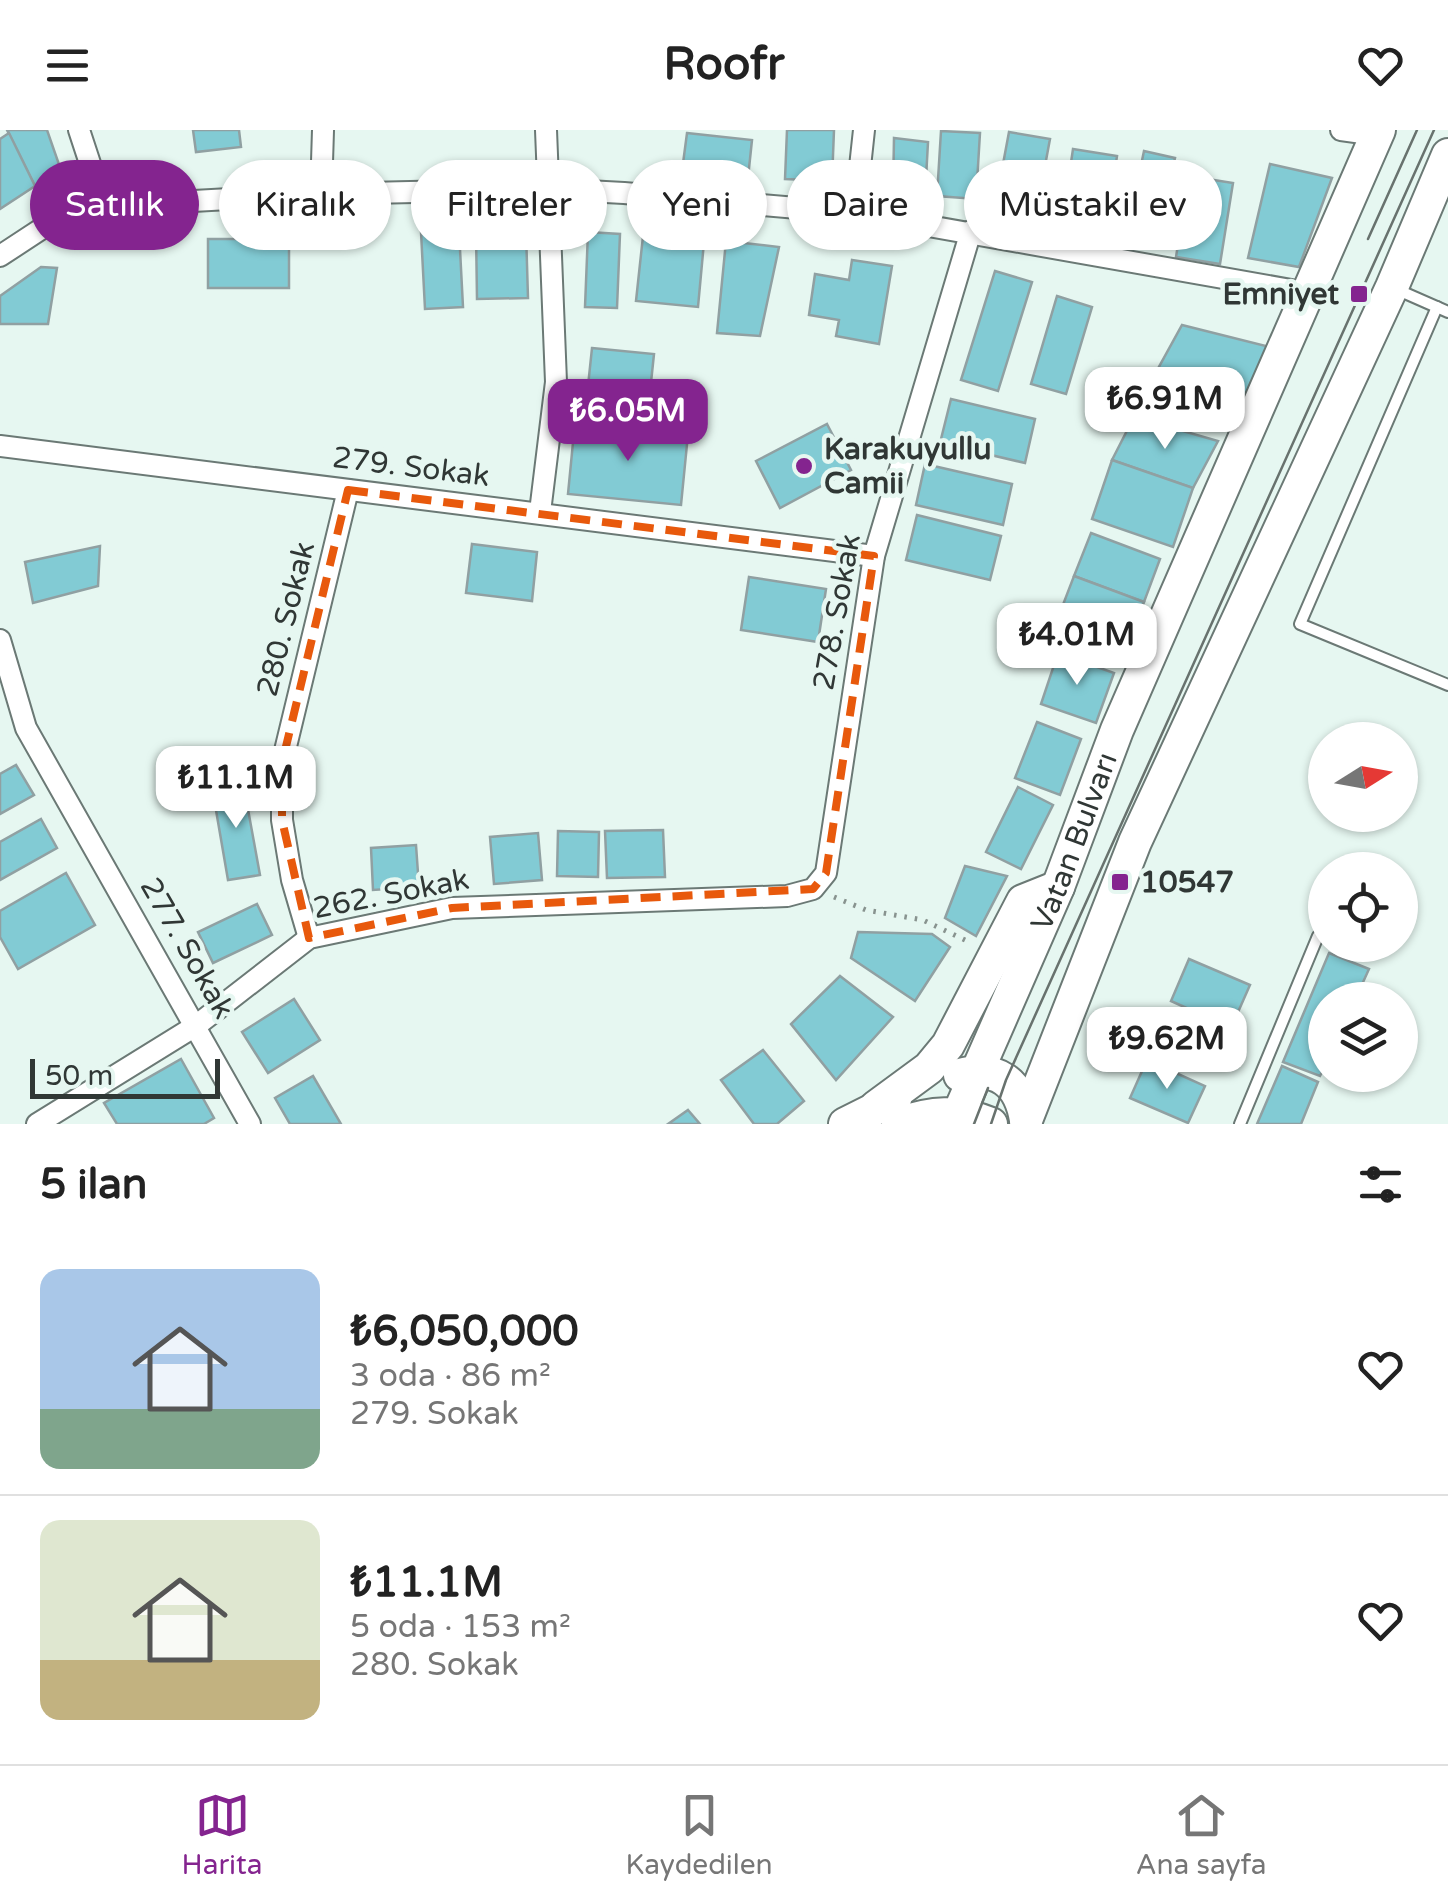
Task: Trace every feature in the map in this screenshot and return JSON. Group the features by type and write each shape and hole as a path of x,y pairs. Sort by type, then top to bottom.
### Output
{"main road":[{"name":"Vatan Bulvarı","path":"959,1113 1058,887 1117,730 1378,132"},
{"path":"1026,1120 1135,842 1392,288 1448,155"},
{"path":"888,1115 939,1057 1023,901 1058,887"},
{"path":"888,1115 930,1083 979,1070 1006,1080 1022,1095 1026,1120"},
{"path":"845,1124 888,1115 959,1113 991,1124 1026,1120"}],"street":[{"path":"80,130 89,160"},
{"path":"322,160 323,130"},
{"path":"546,130 548,160"},
{"path":"861,160 864,130"},
{"path":"1341,130 1378,132"},
{"path":"607,193 787,207"},
{"path":"0,256 30,236"},
{"path":"540,512 556,382 552,250"},
{"name":"278. Sokak","path":"813,889 826,873 874,556 964,250"},
{"path":"1074,250 1308,293"},
{"name":"279. Sokak","path":"0,446 874,556"},
{"name":"280. Sokak","path":"309,938 292,880 282,820 282,763 348,490"},
{"name":"277. Sokak","path":"0,640 26,728 198,1025 250,1124"},
{"name":"262. Sokak","path":"37,1124 198,1025 309,938 452,908 787,896 813,889"}],"lane":[{"path":"1392,288 1443,309 1300,624 1448,686"},
{"path":"1240,1124 1308,960"}],"path":[{"path":"813,889 866,910 923,920 994,954"}],"highlighted area":[{"path":"348,490 874,556 826,873 813,889 452,908 309,938 282,820 282,763"}],"building":[{"path":"7,130 47,130 57,160 30,160 30,176"},
{"path":"193,130 239,130 241,147 196,152"},
{"path":"787,130 834,130 833,160 787,160 785,179"},
{"path":"941,131 980,133 978,160 964,160 964,198 944,197 944,160 939,160"},
{"path":"1009,132 1050,139 1046,160 1004,160"},
{"path":"9,133 30,176 30,189 0,209 0,139"},
{"path":"687,133 752,140 750,160 683,160"},
{"path":"894,138 928,142 927,160 894,160"},
{"path":"1073,149 1117,156 1116,160 1071,160"},
{"path":"1144,151 1175,158 1175,160 1142,160"},
{"path":"1270,164 1332,178 1299,267 1248,258"},
{"path":"1222,181 1233,183 1220,264 1176,257 1177,250 1222,250"},
{"path":"607,233 620,234 617,308 585,307 587,250 607,250"},
{"path":"208,239 219,239 219,250 289,250 289,288 208,288"},
{"path":"779,247 760,336 717,333 725,250"},
{"path":"422,250 460,250 463,307 425,309"},
{"path":"476,250 527,250 528,298 477,299"},
{"path":"641,250 703,250 698,307 636,301"},
{"path":"852,260 892,266 879,344 836,336 839,320 809,315 815,274 849,280"},
{"path":"41,267 57,268 48,324 0,324 0,296"},
{"path":"995,271 1032,282 998,391 961,380"},
{"path":"1057,296 1092,307 1066,394 1031,384"},
{"path":"1182,325 1270,347 1232,426 1138,405"},
{"path":"592,348 654,354 648,411 586,405"},
{"path":"951,399 1035,419 1025,463 940,443"},
{"path":"1134,417 1218,441 1193,488 1112,460"},
{"path":"575,422 688,434 681,505 568,494"},
{"name":"Karakuyullu Camii","path":"827,424 851,470 780,508 756,461"},
{"path":"1112,460 1193,488 1173,547 1092,519"},
{"path":"925,464 1012,484 1003,525 916,505"},
{"path":"917,515 1001,536 990,580 906,560"},
{"path":"1091,533 1160,559 1144,602 1074,576"},
{"path":"472,544 537,552 532,601 466,593"},
{"path":"100,546 98,586 33,603 25,562"},
{"path":"1074,576 1144,602 1122,662 1051,636"},
{"path":"749,577 826,589 818,642 741,630"},
{"path":"1058,653 1114,673 1096,723 1041,704"},
{"path":"1037,722 1081,739 1060,795 1015,778"},
{"path":"16,765 34,795 0,814 0,774"},
{"path":"243,782 260,875 228,880 212,787"},
{"path":"1018,787 1053,805 1021,869 986,852"},
{"path":"41,819 57,848 0,880 0,842"},
{"path":"663,830 665,877 607,878 605,831"},
{"path":"558,831 599,832 598,877 557,876"},
{"path":"538,833 542,880 494,884 490,837"},
{"path":"416,845 419,887 373,890 371,848"},
{"path":"965,866 1007,876 976,936 945,918"},
{"path":"66,873 95,925 18,969 0,937 0,911"},
{"path":"257,904 272,935 213,963 198,932"},
{"path":"858,932 932,934 950,947 915,1001 851,958"},
{"path":"1189,959 1250,985 1231,1028 1171,1001"},
{"path":"1325,962 1352,962 1369,969 1363,982 1317,982"},
{"path":"840,976 893,1017 836,1080 791,1024"},
{"path":"294,999 320,1040 268,1073 242,1032"},
{"path":"1308,1003 1308,1071 1283,1062"},
{"path":"763,1050 804,1101 777,1124 754,1124 721,1080"},
{"path":"181,1059 214,1118 204,1124 117,1124 104,1103"},
{"path":"1147,1060 1205,1086 1188,1123 1130,1098"},
{"path":"1282,1066 1308,1078 1308,1092 1314,1092 1301,1124 1257,1124"},
{"path":"313,1076 341,1124 290,1124 275,1098"},
{"path":"688,1110 700,1124 668,1124"}],"tram line":[{"path":"1368,239 1417,130"},
{"path":"991,1124 1006,1080 1434,130"},
{"path":"974,1124 988,1088"}],"place":[{"name":"Emniyet","path":"1359,294"},
{"name":"Karakuyullu Camii","path":"804,466"},
{"name":"10547","path":"1120,882"}]}
